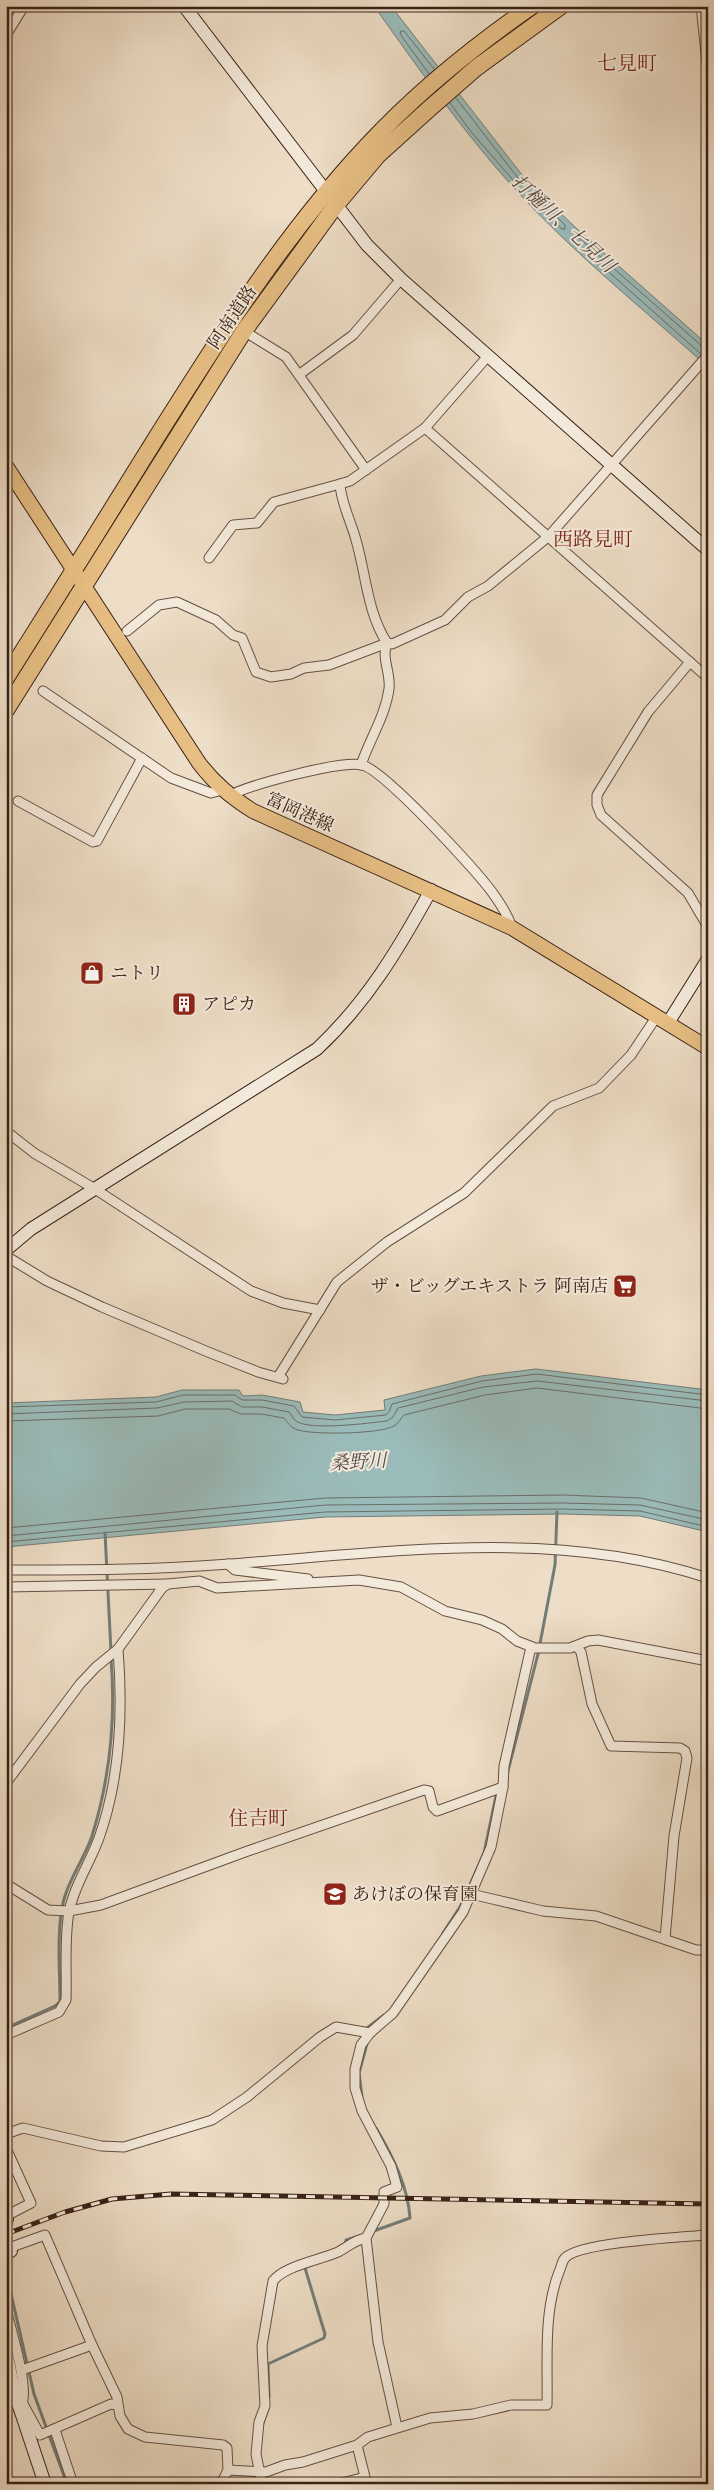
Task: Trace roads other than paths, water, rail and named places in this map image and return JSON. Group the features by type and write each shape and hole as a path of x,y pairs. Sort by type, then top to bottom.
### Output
{"highway":[{"name":"阿南道路","path":"6,710 244,331 336,205 454,66 532,6"},
{"name":"阿南道路","path":"8,672 73,572 224,329 272,259 326,191 368,144 425,102 461,81 518,36 561,6"}],"main road":[{"name":"富岡港線","path":"6,466 83,588 199,763 226,793 253,812 431,890 512,928 708,1048"}],"street":[{"path":"6,35 24,6"},
{"path":"184,6 367,245 401,280 708,550"},
{"path":"701,6 705,22 708,72"},
{"path":"300,374 353,335 401,280"},
{"path":"244,331 286,357 300,374 366,470"},
{"path":"127,631 159,605 177,602 216,620 233,634 242,638 256,672 271,677 291,674 304,668 329,665 386,643 392,644 445,620 468,598 488,586 549,536 708,355"},
{"path":"209,558 233,525 257,523 274,502 350,481 425,428 488,356"},
{"path":"425,428 708,678"},
{"path":"340,484 341,493 357,542 364,581 381,635 386,643 384,651 390,679 389,691 378,728 368,743 361,764"},
{"path":"690,662 648,712 598,795 597,805 601,814 688,892 708,928"},
{"path":"43,691 171,778 211,793 242,790 316,770 361,764 373,770 393,787 491,891 508,916 512,928"},
{"path":"18,801 93,842 96,841 142,758"},
{"path":"6,1250 31,1229 317,1049 351,1015 384,972 431,890"},
{"path":"6,1256 47,1281 102,1307 208,1352 281,1378 337,1282 387,1242 464,1193 553,1106 599,1088 663,1019 708,958"},
{"path":"6,1131 34,1153 95,1189 251,1291 283,1303 320,1310"},
{"path":"6,1570 114,1570 327,1556 523,1548 593,1552 638,1559 708,1578"},
{"path":"228,1564 235,1570 282,1577 304,1577 315,1582"},
{"path":"6,1587 96,1587 199,1582 217,1588 359,1580 401,1587 445,1610 482,1620 536,1648 577,1646 588,1641 598,1640 708,1661"},
{"path":"6,1783 80,1684 113,1653 154,1597 168,1584"},
{"path":"577,1646 581,1652 592,1704 611,1746 680,1748 688,1758 674,1836 665,1939"},
{"path":"396,2427 378,2342 366,2238 384,2204 384,2192 397,2187 391,2166 362,2111 355,2088 355,2069 361,2045 370,2032 393,2013 402,2001 463,1912 471,1894 491,1847 504,1766 536,1648"},
{"path":"6,2034 59,2012 66,2000 64,1911 99,1838 113,1778 120,1704 113,1653"},
{"path":"6,1884 48,1910 64,1911 101,1905 245,1852 424,1790 429,1791 433,1807 437,1811 502,1787"},
{"path":"471,1894 543,1911 596,1916 696,1950 708,1950"},
{"path":"6,2134 23,2128 101,2146 124,2147 222,2116 320,2037 336,2027 370,2032"},
{"path":"6,2148 32,2204 7,2217"},
{"path":"8,2250 45,2235 92,2345 117,2397 120,2416 128,2430 135,2434 222,2445 227,2448 228,2470 221,2484"},
{"path":"228,2470 266,2472 285,2464 303,2462 357,2445 368,2437 430,2418 482,2412 511,2405 547,2405 550,2307 556,2282 565,2258 575,2252 598,2246 708,2235"},
{"path":"262,2484 258,2472 257,2438 259,2422 265,2406 262,2346 273,2281 285,2272 339,2252 351,2242 366,2238"},
{"path":"6,2309 28,2369 21,2406 40,2435 111,2404 117,2405"},
{"path":"28,2369 92,2345"},
{"path":"6,2352 45,2484"},
{"path":"50,2432 73,2484"},
{"path":"338,2484 365,2477 357,2445"}],"water":[{"name":"打樋川、七見川","path":"374,6 391,6 526,180 577,229 708,345 708,367 583,257 513,187 458,121"},
{"name":"桑野川","path":"536,1369 708,1390 708,1532 640,1516 563,1514 325,1517 6,1547 6,1403 156,1397 182,1390 239,1390 243,1396 262,1395 300,1402 303,1412 335,1415 385,1410 384,1400 481,1376"}],"waterway":[{"path":"507,1775 538,1654 555,1565 557,1512"},
{"path":"105,1533 111,1652"},
{"path":"6,2028 60,2002 59,1936 64,1899 92,1836 107,1770 113,1703 111,1658"},
{"path":"443,1933 460,1907 484,1853 497,1791"},
{"path":"368,2031 367,2028 384,2015"},
{"path":"362,2097 359,2073 368,2040"},
{"path":"371,2232 410,2218 403,2183 388,2149 376,2128"},
{"path":"345,2246 346,2240 356,2237"},
{"path":"269,2397 268,2364 324,2338 325,2334 305,2268 309,2266"},
{"path":"6,2272 34,2394 67,2484"},
{"path":"262,2426 267,2411"}],"railway":[{"path":"6,2234 65,2212 112,2199 171,2194 708,2204"}],"place":[{"name":"ニトリ","path":"92,973"},
{"name":"アピカ","path":"184,1004"},
{"name":"ザ・ビッグエキストラ 阿南店","path":"625,1286"},
{"name":"あけぼの保育園","path":"335,1894"}],"district":[{"name":"七見町","path":"627,63"},
{"name":"西路見町","path":"593,539"},
{"name":"住吉町","path":"258,1818"}]}
